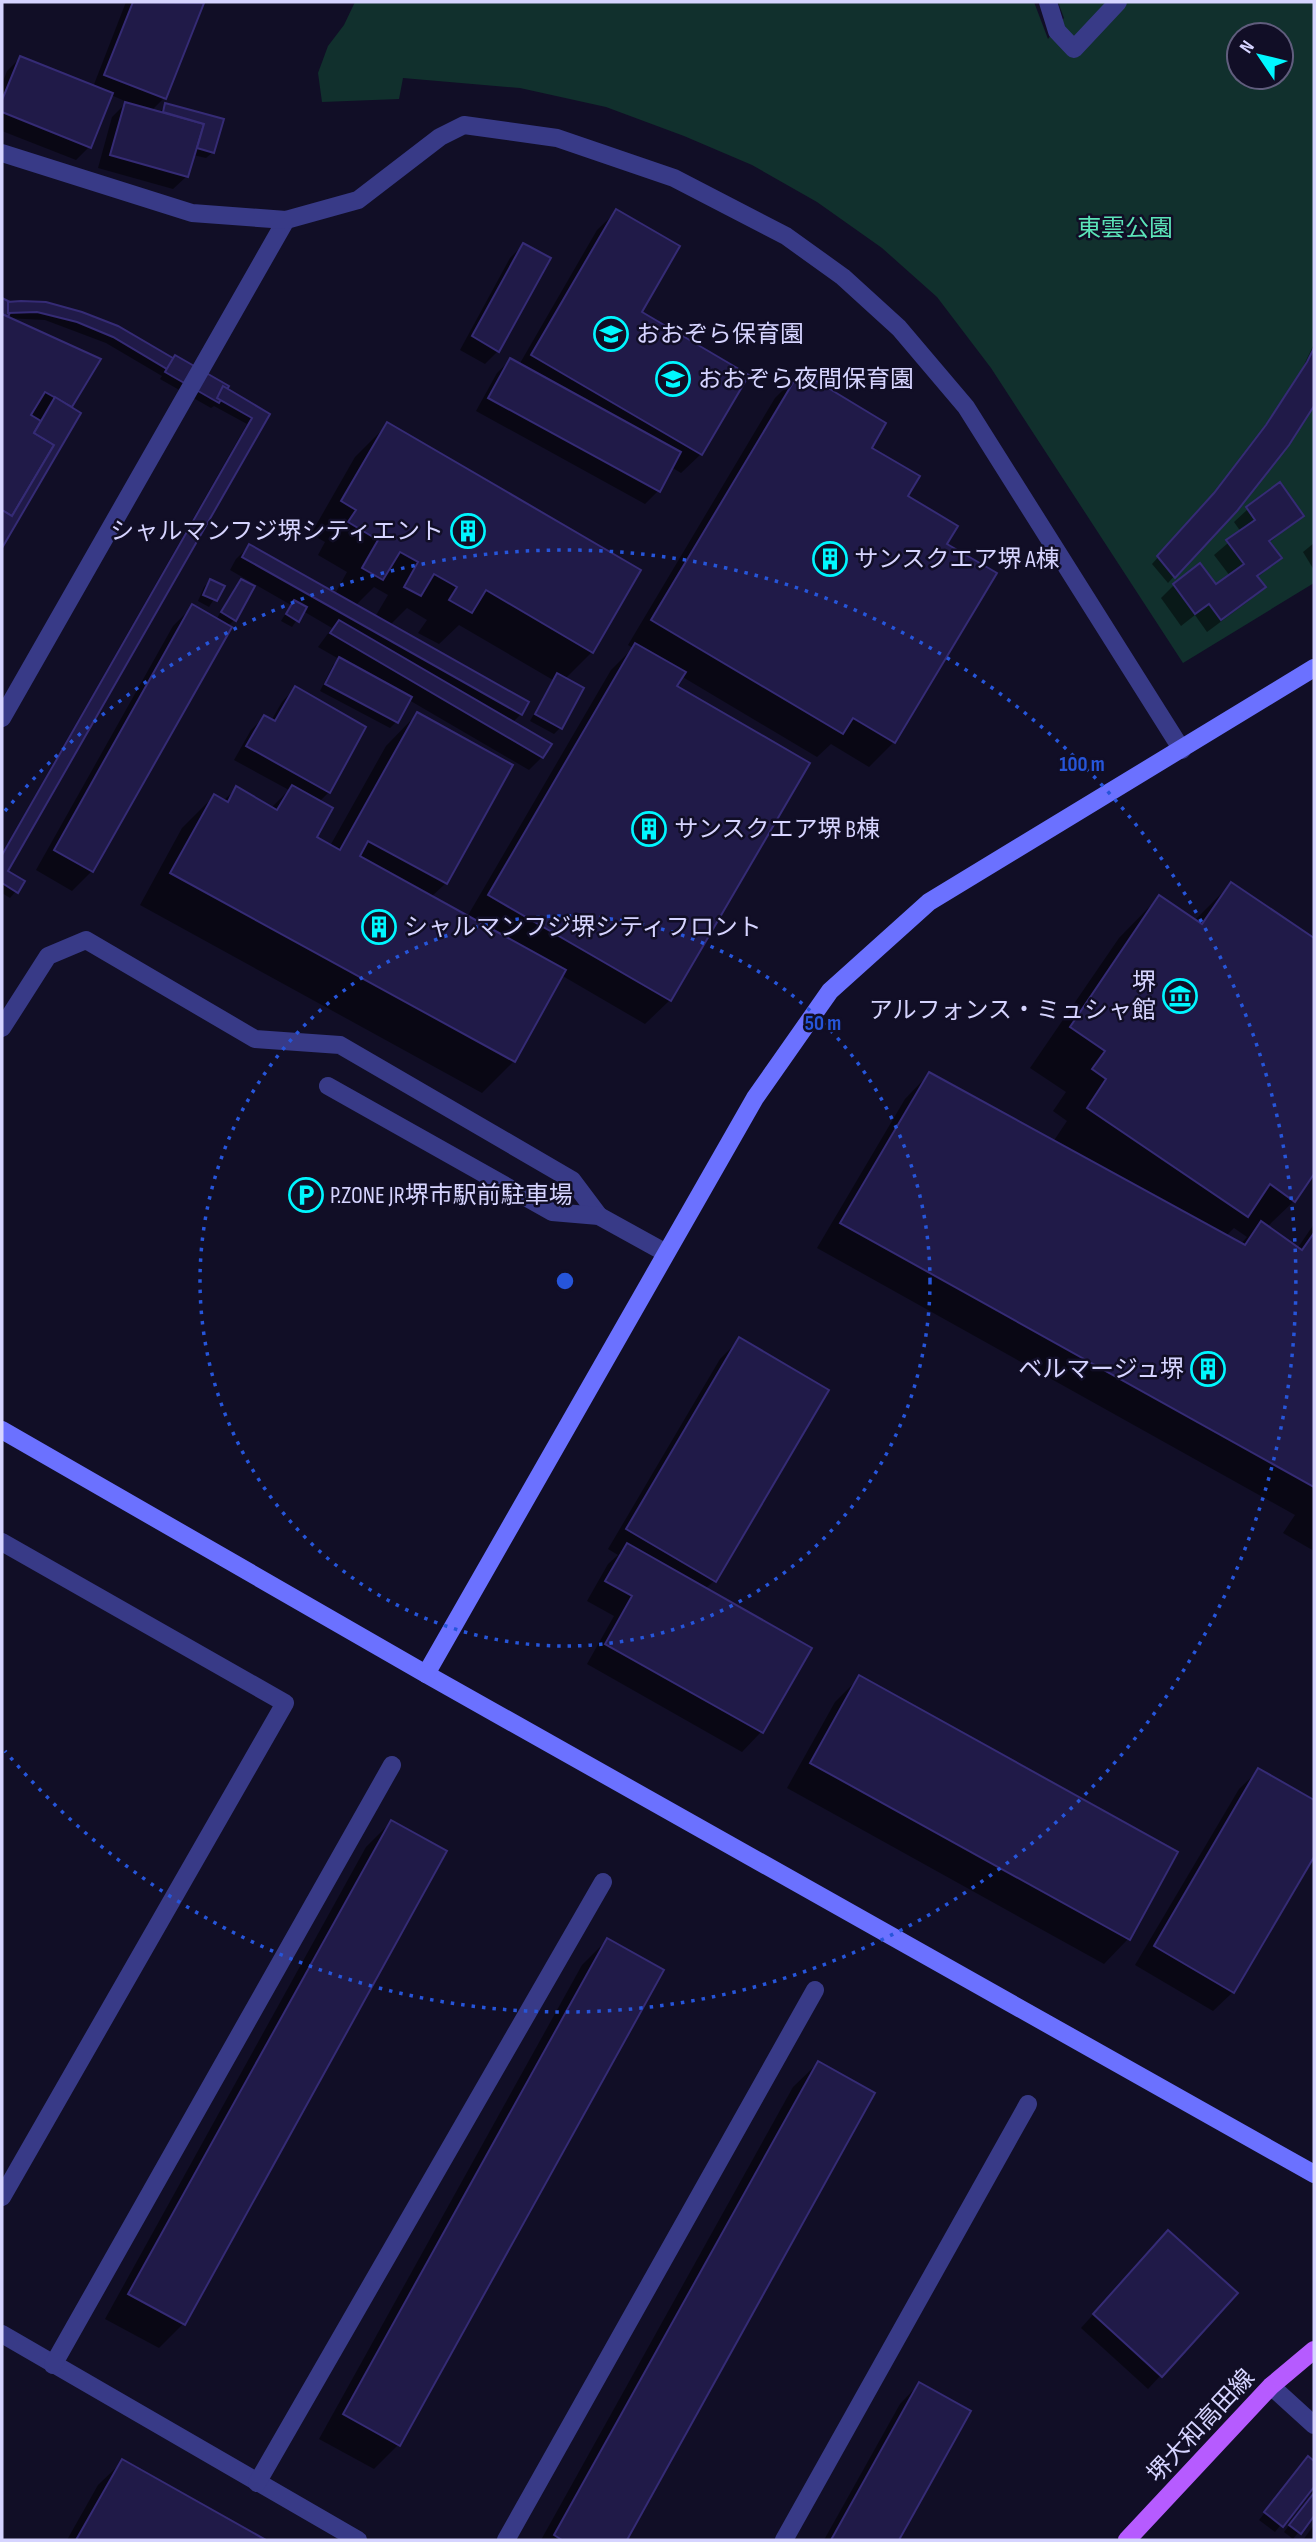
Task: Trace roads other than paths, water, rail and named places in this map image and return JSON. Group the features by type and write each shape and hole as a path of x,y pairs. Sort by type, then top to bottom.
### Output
{"main road":[{"name":"堺大和高田線","path":"1127,2540 1271,2386 1314,2350"}],"street":[{"path":"1048,2 1057,31 1074,49 1118,2"},
{"path":"2,153 192,213 286,219 358,200 440,137 464,125 557,138 674,178 786,236 843,277 899,328 966,407 1182,750"},
{"path":"2,718 286,219"},
{"path":"426,1674 755,1098 830,990 929,902 1314,668"},
{"path":"2,1028 48,956 86,940 256,1039 340,1045 572,1180 600,1216 667,1254"},
{"path":"328,1086 552,1212 600,1216"},
{"path":"2,1430 426,1674 1314,2174"},
{"path":"2,1542 285,1703 2,2197"},
{"path":"53,2365 392,1765"},
{"path":"257,2483 603,1882"},
{"path":"506,2540 815,1990"},
{"path":"784,2540 1028,2104"},
{"path":"2,2334 358,2540"},
{"path":"1271,2386 1314,2425"}],"place":[{"name":"おおぞら保育園","path":"611,334"},
{"name":"おおぞら夜間保育園","path":"673,379"},
{"name":"シャルマンフジ堺シティエント","path":"468,531"},
{"name":"サンスクエア堺 A棟","path":"830,559"},
{"name":"サンスクエア堺 B棟","path":"649,829"},
{"name":"シャルマンフジ堺シティフロント","path":"379,927"},
{"name":"堺 アルフォンス・ミュシャ館","path":"1180,996"},
{"name":"P.ZONE JR堺市駅前駐車場","path":"306,1195"},
{"name":"ベルマージュ堺","path":"1208,1369"}],"park label":[{"name":"東雲公園","path":"1125,228"}]}
